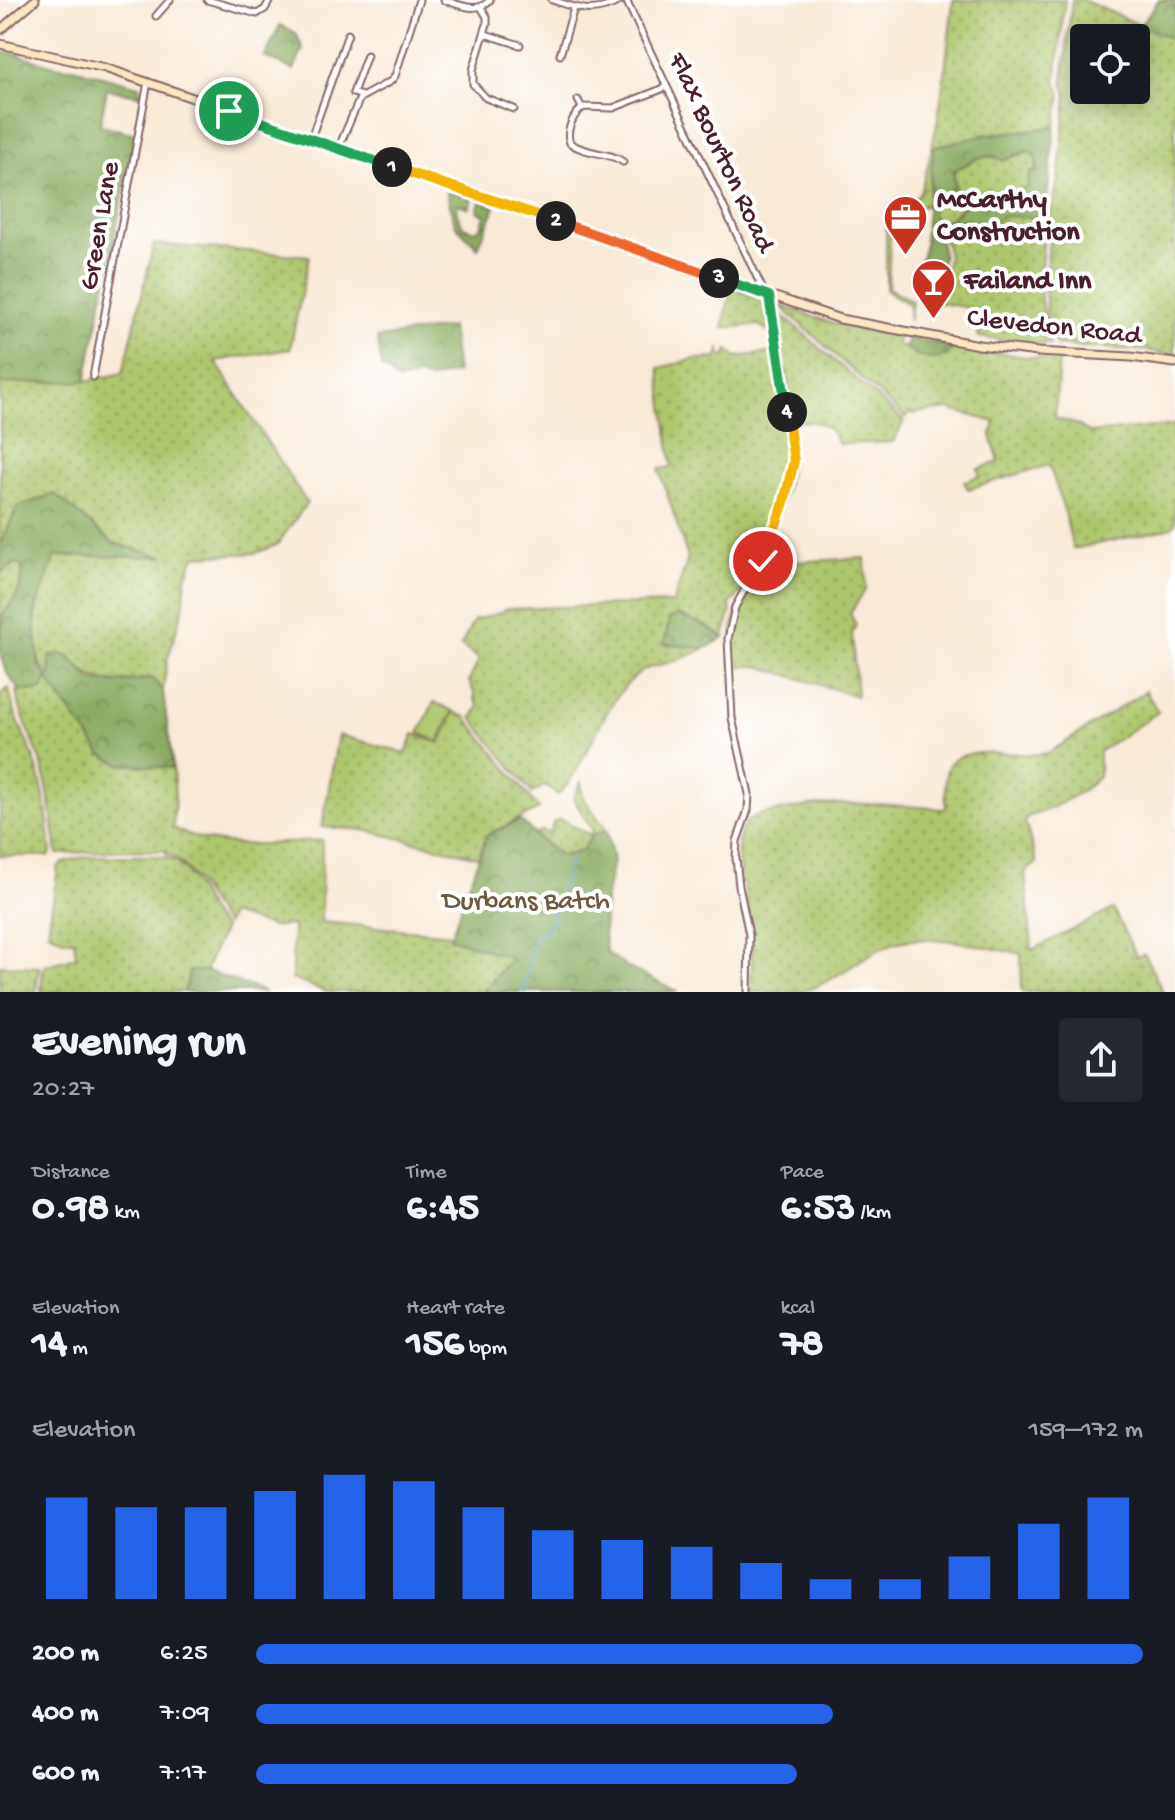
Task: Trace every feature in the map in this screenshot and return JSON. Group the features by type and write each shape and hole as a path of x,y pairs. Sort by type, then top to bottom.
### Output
{"main road":[{"path":"0,36 35,0"},
{"name":"Clevedon Road","path":"0,36 20,47 99,66 148,82 855,323 1026,351 1113,355 1175,363"}],"street":[{"path":"156,16 159,8 170,0"},
{"path":"207,0 257,14 265,9 270,0"},
{"path":"338,149 362,96 395,76 419,0"},
{"path":"444,0 472,8 481,7 490,0"},
{"path":"554,0 574,8 597,10 624,0"},
{"name":"Flax Bourton Road","path":"624,0 764,294 794,461 769,546 735,607 728,639 732,718 749,794 748,810 736,848 738,878 749,935 748,992"},
{"path":"481,7 487,18 473,70 473,84 486,98 510,110"},
{"path":"560,55 568,37 574,8"},
{"path":"310,139 348,34"},
{"path":"485,34 515,46"},
{"path":"362,96 353,93 367,55"},
{"name":"Green Lane","path":"93,377 148,82"},
{"path":"582,108 613,108 667,87"},
{"path":"578,100 582,108"},
{"path":"582,108 571,122 570,143 602,156 617,154 623,162"}],"green space":[{"path":"953,0 1065,0 1056,79 1061,96 1055,127 983,135 934,147 927,206 891,222 888,288 912,301 909,321 910,305 886,290 886,229 892,218 920,192 937,121"},
{"path":"1072,0 1083,0 1138,24 1070,24 1070,104 1150,104 1150,24 1141,24 1159,0 1175,0 1175,356 1151,351 1056,345 1047,317 1045,287 1067,95 1063,82"},
{"path":"1159,0 1175,0 1175,40 1150,30 1150,24 1142,24"},
{"path":"280,25 296,33 303,49 294,70 265,57"},
{"path":"0,52 139,86 142,96 107,89 100,125 135,134 86,381 0,384"},
{"path":"1055,127 1045,218 1002,216 989,229 985,225 975,227 967,219 962,220 951,226 944,241 937,228 938,219 948,220 970,198 975,199 976,194 987,192 991,200 1006,202 1027,187 1030,172 1038,172 1035,154 1025,151 1003,161 994,156 978,158 953,171 955,186 950,190 951,194 931,205 942,260 939,269 918,294 934,147 983,135"},
{"path":"1028,151 1037,157 1036,171 1019,195 1003,203 988,197 969,199 948,221 932,217 931,205 950,194 955,186 953,171 978,158 990,157 1003,161"},
{"path":"446,190 472,198 469,208 458,204 456,211 463,227 475,231 481,227 485,215 477,211 480,201 495,207 478,248 455,225"},
{"path":"1002,215 1045,218 1040,282 1050,344 978,337 981,310 919,299 946,266 948,258 944,241 951,226 967,219 975,227"},
{"path":"154,244 309,256 290,349 215,361 307,503 277,545 256,553 195,556 186,577 183,609 167,661 163,691 152,678 106,681 96,678 87,674 68,655 120,764 173,768 173,828 227,843 322,840 321,922 452,934 451,938 512,958 483,992 327,992 292,979 293,925 272,927 230,914 226,925 191,874 175,858 166,854 167,851 57,854 45,777 20,707 17,687 22,691 41,690 46,674 38,660 36,644 37,609 42,589 55,556 161,556 113,543 55,495 17,507 0,546 0,384 86,381 123,373"},
{"path":"731,288 760,302 767,313 767,331 759,325 723,328"},
{"path":"779,305 835,324 900,337 896,342 902,348 908,345 907,338 1026,357 1059,359 1055,418 1078,425 1090,433 1175,425 1175,523 1159,531 1073,549 1049,465 968,489 964,481 980,476 978,469 999,462 991,436 995,422 948,409 909,414 906,418"},
{"path":"774,308 904,421 893,442 838,444 831,431 821,424 794,422"},
{"path":"451,327 457,372 429,380 419,376 398,381 382,367 377,338"},
{"path":"907,338 956,346 944,356 931,359 905,348"},
{"path":"720,347 720,355 726,356 728,350 736,357 773,352 791,457 785,491 769,536 749,579 729,605 731,609 724,638 706,626 678,616 665,644 706,648 642,671 616,697 580,765 558,795 546,785 532,793 472,718 479,706 469,681 479,659 461,646 474,620 505,609 673,603 688,558 659,469 672,467 659,368 695,359 717,358"},
{"path":"55,494 113,543 165,557 55,556 34,614 39,666 46,674 46,683 42,690 21,691 6,670 0,643 2,616 20,587 22,567 16,563 0,573 0,546 17,507"},
{"path":"865,558 866,589 850,613 856,625 852,633 857,696 758,666 732,666 733,625 737,611 769,563"},
{"path":"16,563 22,567 22,581 2,616 4,632 0,652 0,573"},
{"path":"678,615 706,626 724,638 706,648 664,644 670,618"},
{"path":"60,654 70,658 94,680 116,682 152,678 163,691 173,768 120,764 102,755 49,682 50,656"},
{"path":"9,688 15,714 40,777 49,856 0,856 0,695"},
{"path":"1146,691 1158,712 1099,752 1099,777 1066,801 1027,817 1025,822 1037,863 1025,872 1032,950 1113,909 1137,957 1144,954 1163,992 1022,992 1021,954 929,939 886,946 826,982 800,992 750,992 750,924 738,853 740,834 749,820 758,815 817,805 880,804 944,809 946,773 953,761 977,753 1048,753"},
{"path":"434,702 453,711 439,742 419,733"},
{"path":"454,712 466,717 539,809 487,835 479,857 364,830 322,827 338,735 406,753 414,734 440,743"},
{"path":"581,782 583,797 607,831 592,835 582,851 561,856 535,835 541,831 550,833 553,823 560,819 591,834 593,831 573,798"},
{"name":"Durbans Batch","path":"520,820 562,856 582,851 592,835 607,831 613,861 605,901 606,952 627,967 678,992 483,992 511,958 450,938 487,835"},
{"path":"99,856 157,856 175,861 189,874 224,928 205,971 191,971 184,992 41,992 43,966 76,957 74,940 65,940 48,932 58,867 72,860"},
{"path":"0,965 39,967 36,992 0,992"},
{"path":"190,971 207,971 265,992 184,992"}],"waterway":[{"path":"523,992 536,935 548,930 571,858"}],"place":[{"name":"McCarthy Construction","path":"906,256"},
{"name":"Failand Inn","path":"933,321"}],"route":[{"path":"229,111 769,296 794,456 784,502 763,561"}]}
